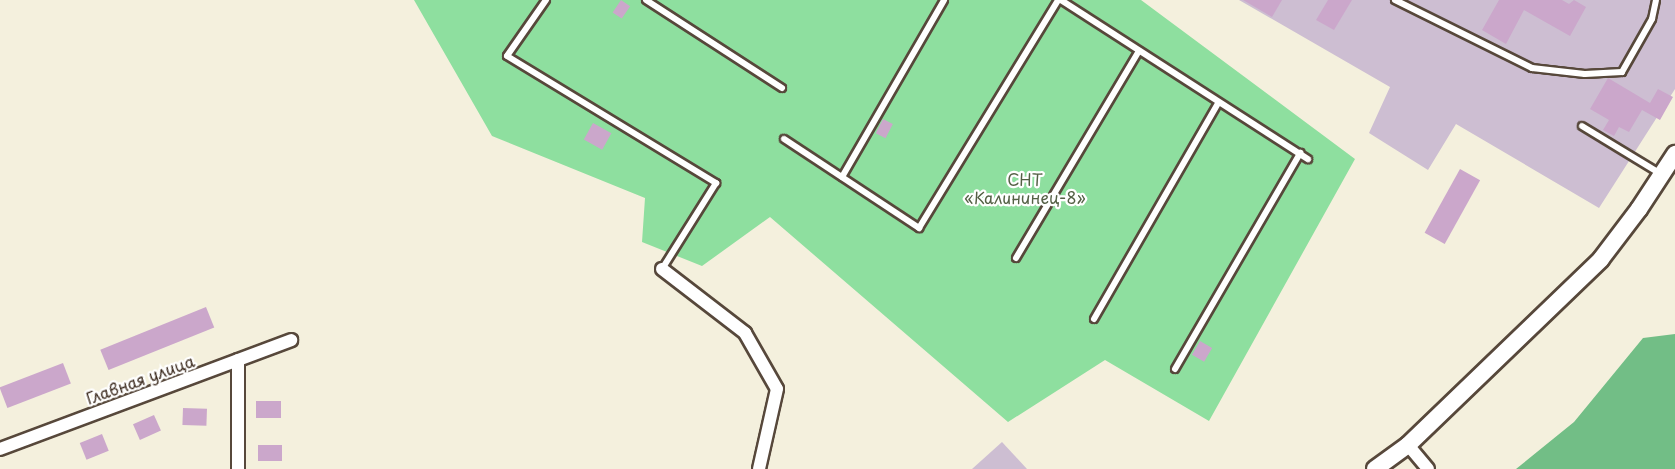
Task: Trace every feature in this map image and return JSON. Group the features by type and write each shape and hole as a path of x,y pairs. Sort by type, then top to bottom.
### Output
{"main road":[{"path":"1375,469 1408,445 1600,259 1675,154"}],"street":[{"path":"662,268 745,333 777,388 759,469"},
{"name":"Главная улица","path":"0,448 291,340"},
{"path":"238,360 238,469"},
{"path":"1408,445 1428,469"}],"lane":[{"path":"546,0 507,56 716,183 662,268"},
{"path":"646,0 782,88"},
{"path":"842,177 944,0"},
{"path":"784,139 919,228 1059,0 1308,159"},
{"path":"1395,0 1532,68 1585,74 1622,72 1652,19 1656,0"},
{"path":"1016,258 1139,51"},
{"path":"1094,319 1219,102"},
{"path":"1582,126 1662,174"},
{"path":"1175,369 1300,153"}],"shaded area":[{"path":"1239,0 1675,0 1675,89 1599,208 1456,124 1428,170 1369,133 1390,87"},
{"path":"1002,442 1027,469 972,469"}],"green space":[{"name":"СНТ «Калининец-8»","path":"414,0 1141,0 1355,159 1209,421 1105,360 1008,422 770,217 702,266 642,242 645,198 492,136"},
{"path":"1675,334 1675,469 1516,469 1574,422 1643,338"}],"building":[{"path":"621,0 630,6 622,19 613,12"},
{"path":"1243,0 1282,0 1272,17"},
{"path":"1328,0 1352,0 1334,30 1316,20"},
{"path":"1499,0 1562,0 1569,4 1574,0 1586,7 1570,36 1524,10 1506,44 1482,30"},
{"path":"1608,78 1650,103 1658,89 1673,97 1660,120 1642,110 1629,132 1619,127 1614,136 1603,130 1609,120 1590,109"},
{"path":"883,119 893,124 886,138 876,133"},
{"path":"593,123 611,133 602,150 584,140"},
{"path":"1460,169 1480,180 1445,244 1425,233"},
{"path":"206,307 214,327 109,370 100,350"},
{"path":"1200,341 1212,348 1204,362 1192,355"},
{"path":"63,363 71,384 7,408 0,387"},
{"path":"256,401 281,401 281,418 256,418"},
{"path":"183,408 207,409 206,426 182,425"},
{"path":"154,415 161,431 140,440 133,424"},
{"path":"102,434 109,451 86,460 80,443"},
{"path":"258,445 282,445 282,461 258,461"}]}
